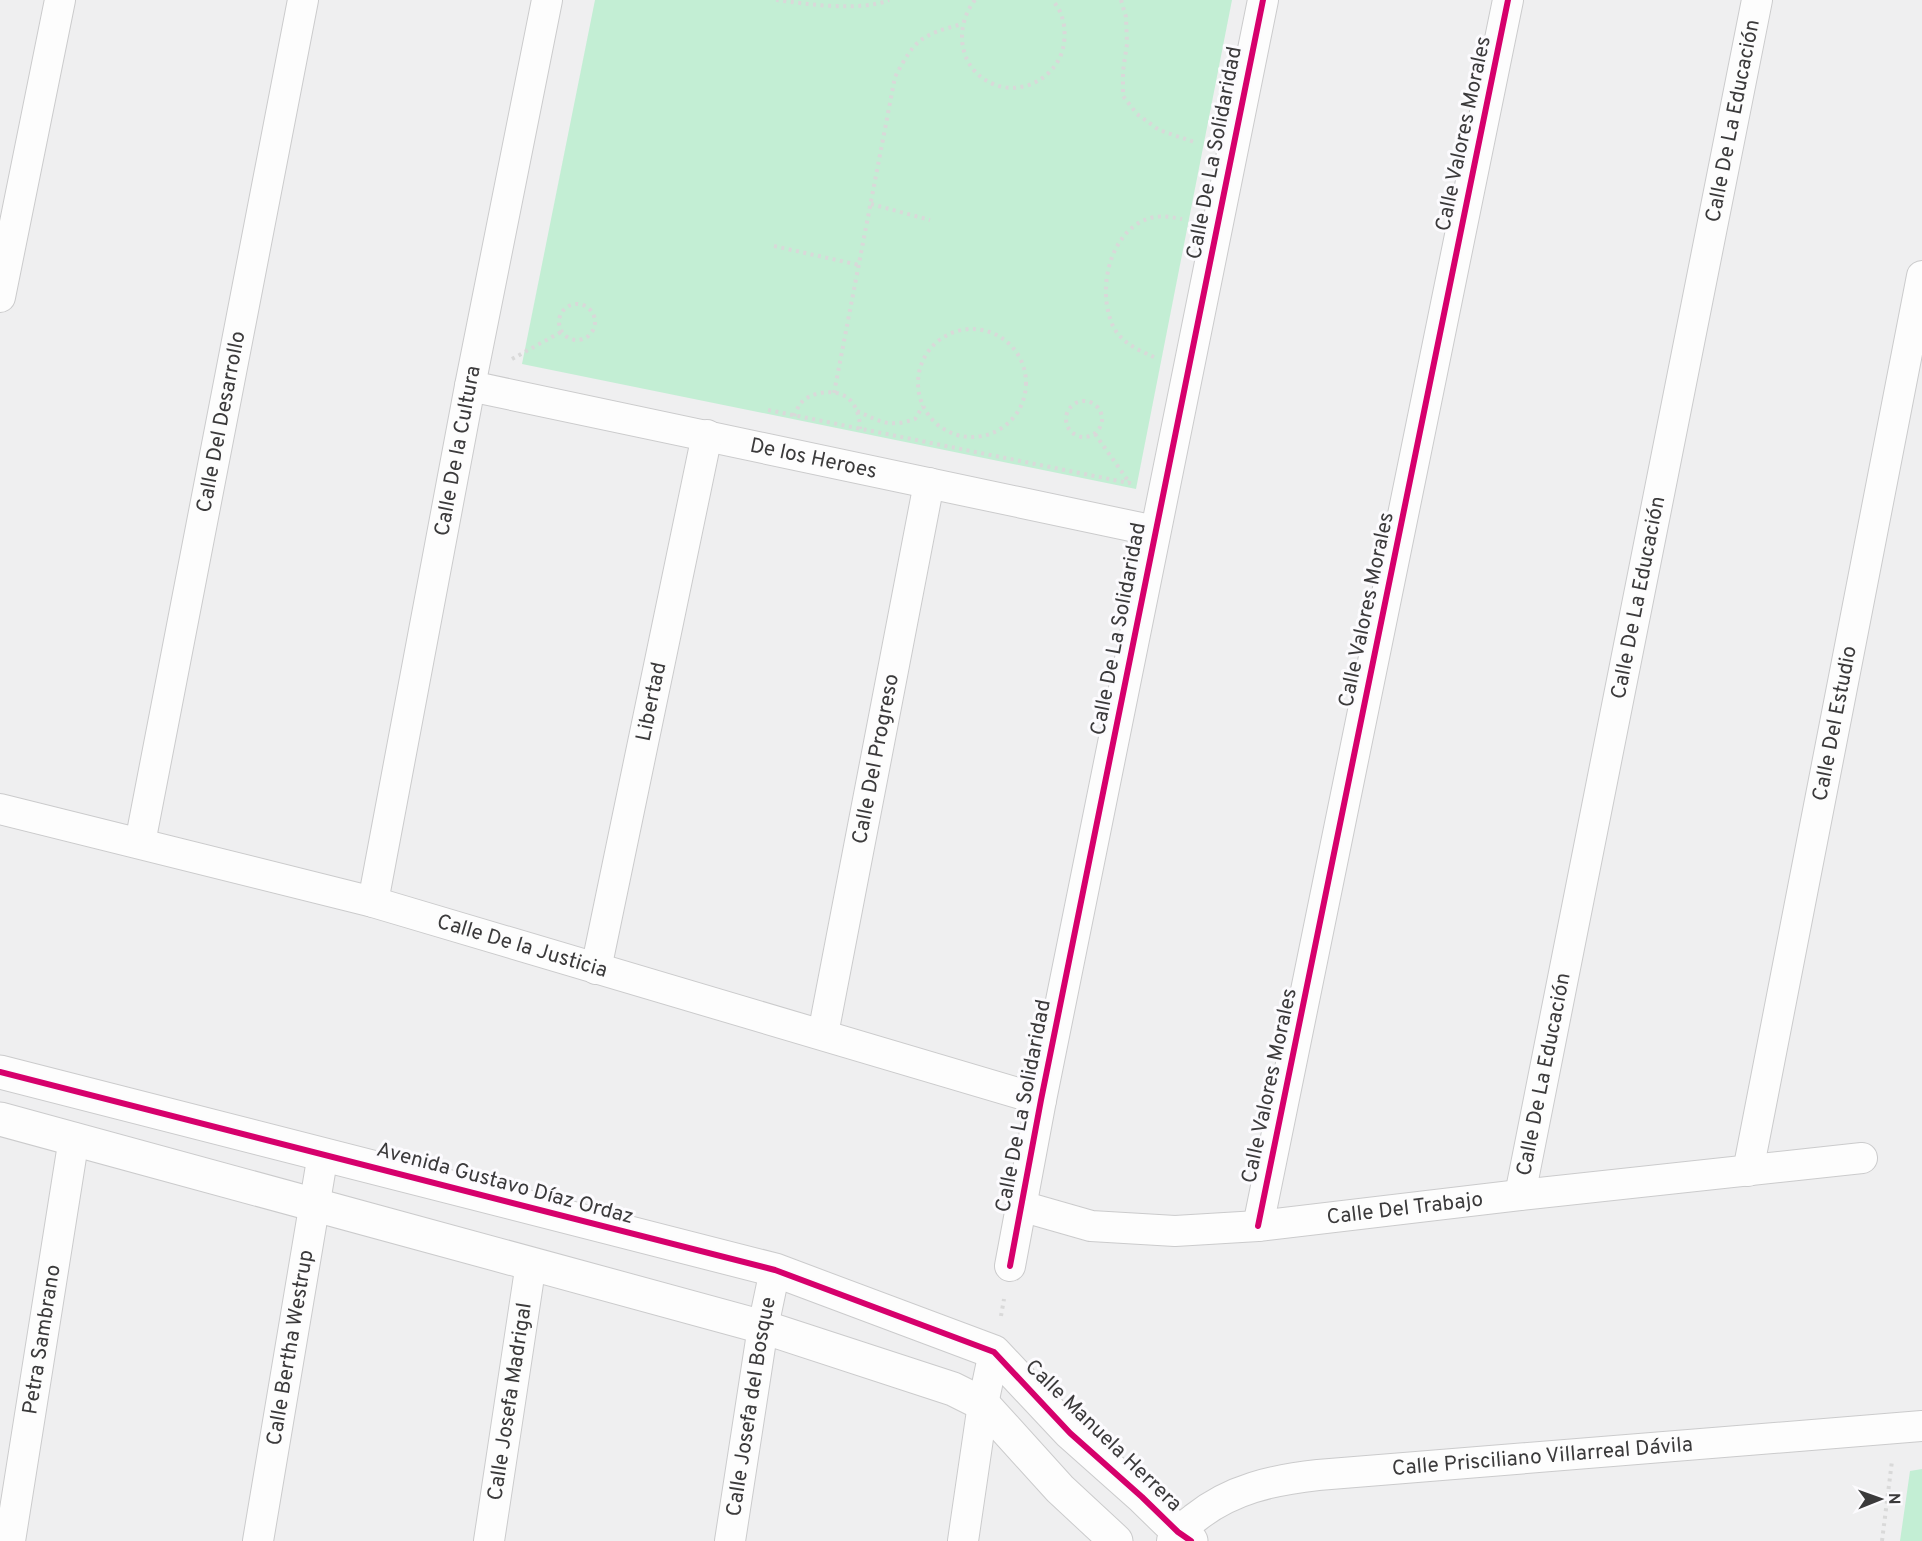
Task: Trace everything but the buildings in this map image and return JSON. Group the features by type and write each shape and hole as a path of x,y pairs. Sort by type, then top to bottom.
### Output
{"street":[{"path":"0,297 60,0"},
{"name":"Calle Del Desarrollo","path":"140,843 303,0"},
{"name":"Calle De la Cultura","path":"373,902 470,386 547,0"},
{"name":"Calle De La Solidaridad","path":"1010,1266 1041,1100 1263,0"},
{"name":"Calle Valores Morales","path":"1258,1226 1508,0"},
{"name":"Calle De La Educación","path":"1520,1195 1756,0"},
{"name":"Calle Del Estudio","path":"1748,1171 1922,276"},
{"name":"De los Heroes","path":"470,386 1155,531"},
{"name":"Libertad","path":"596,969 707,435"},
{"name":"Calle Del Progreso","path":"822,1034 929,483"},
{"name":"Calle De la Justicia","path":"0,809 373,902 1041,1100"},
{"name":"Avenida Gustavo Díaz Ordaz","path":"0,1072 775,1270 994,1352"},
{"path":"0,1119 763,1327 953,1389 983,1404 1060,1489 1116,1541"},
{"name":"Petra Sambrano","path":"10,1541 74,1138"},
{"name":"Calle Bertha Westrup","path":"258,1541 323,1154"},
{"name":"Calle Del Trabajo","path":"1021,1206 1091,1226 1175,1231 1258,1226 1862,1158"},
{"name":"Calle Josefa Madrigal","path":"489,1541 531,1263"},
{"name":"Calle Josefa del Bosque","path":"730,1541 763,1327 775,1270"},
{"path":"963,1541 983,1404 994,1352"},
{"name":"Calle Manuela Herrera","path":"994,1352 1070,1433 1142,1497 1180,1538"},
{"name":"Calle Prisciliano Villarreal Dávila","path":"1180,1538 1212,1505 1246,1489 1280,1480 1922,1426"}],"path":[{"path":"776,0 847,6 882,3 889,0"},
{"path":"975,0 968,8 962,24 961,41 966,58 976,72 991,83 1008,87 1026,87 1042,79 1055,68 1063,51 1065,34 1063,17 1052,0"},
{"path":"1121,0 1126,18 1127,44 1123,71 1123,96 1137,114 1159,130 1197,143 1199,132"},
{"path":"834,393 895,77 918,42 934,31 962,24"},
{"path":"871,204 930,220"},
{"path":"1157,346 1154,357 1137,350 1114,329 1108,309 1107,275 1122,238 1136,225 1149,218 1165,216 1182,219 1184,208"},
{"path":"774,246 859,265"},
{"path":"570,305 582,305 593,312 596,325 586,339 575,341 561,332 558,320 570,305"},
{"path":"857,411 887,424 900,424 915,419 923,406 918,389 919,371 926,354 938,340 954,332 972,328 989,331 1005,339 1018,353 1025,369 1026,387 1022,405 1012,420 998,431 982,436 964,437 947,431 933,421 923,406"},
{"path":"512,360 561,332"},
{"path":"512,360 514,348"},
{"path":"512,360 523,362"},
{"path":"794,416 801,403 817,393 834,393 848,398 857,411 860,429"},
{"path":"1087,401 1098,406 1101,411 1102,424 1095,434 1090,437 1078,436 1069,430 1067,412 1075,403 1087,401"},
{"path":"759,408 1129,483"},
{"path":"1095,434 1129,483"},
{"path":"1129,483 1131,471"},
{"path":"994,1352 1010,1266"},
{"path":"1882,1541 1893,1457"}],"green space":[{"path":"595,0 1232,0 1136,489 522,364"},
{"path":"1922,1469 1922,1541 1900,1541 1910,1471"}],"cycle path":[{"path":"1010,1266 1041,1100 1263,0"},
{"path":"1258,1226 1508,0"},
{"path":"0,1072 775,1270 994,1352 1070,1433 1178,1532 1191,1541"}]}
